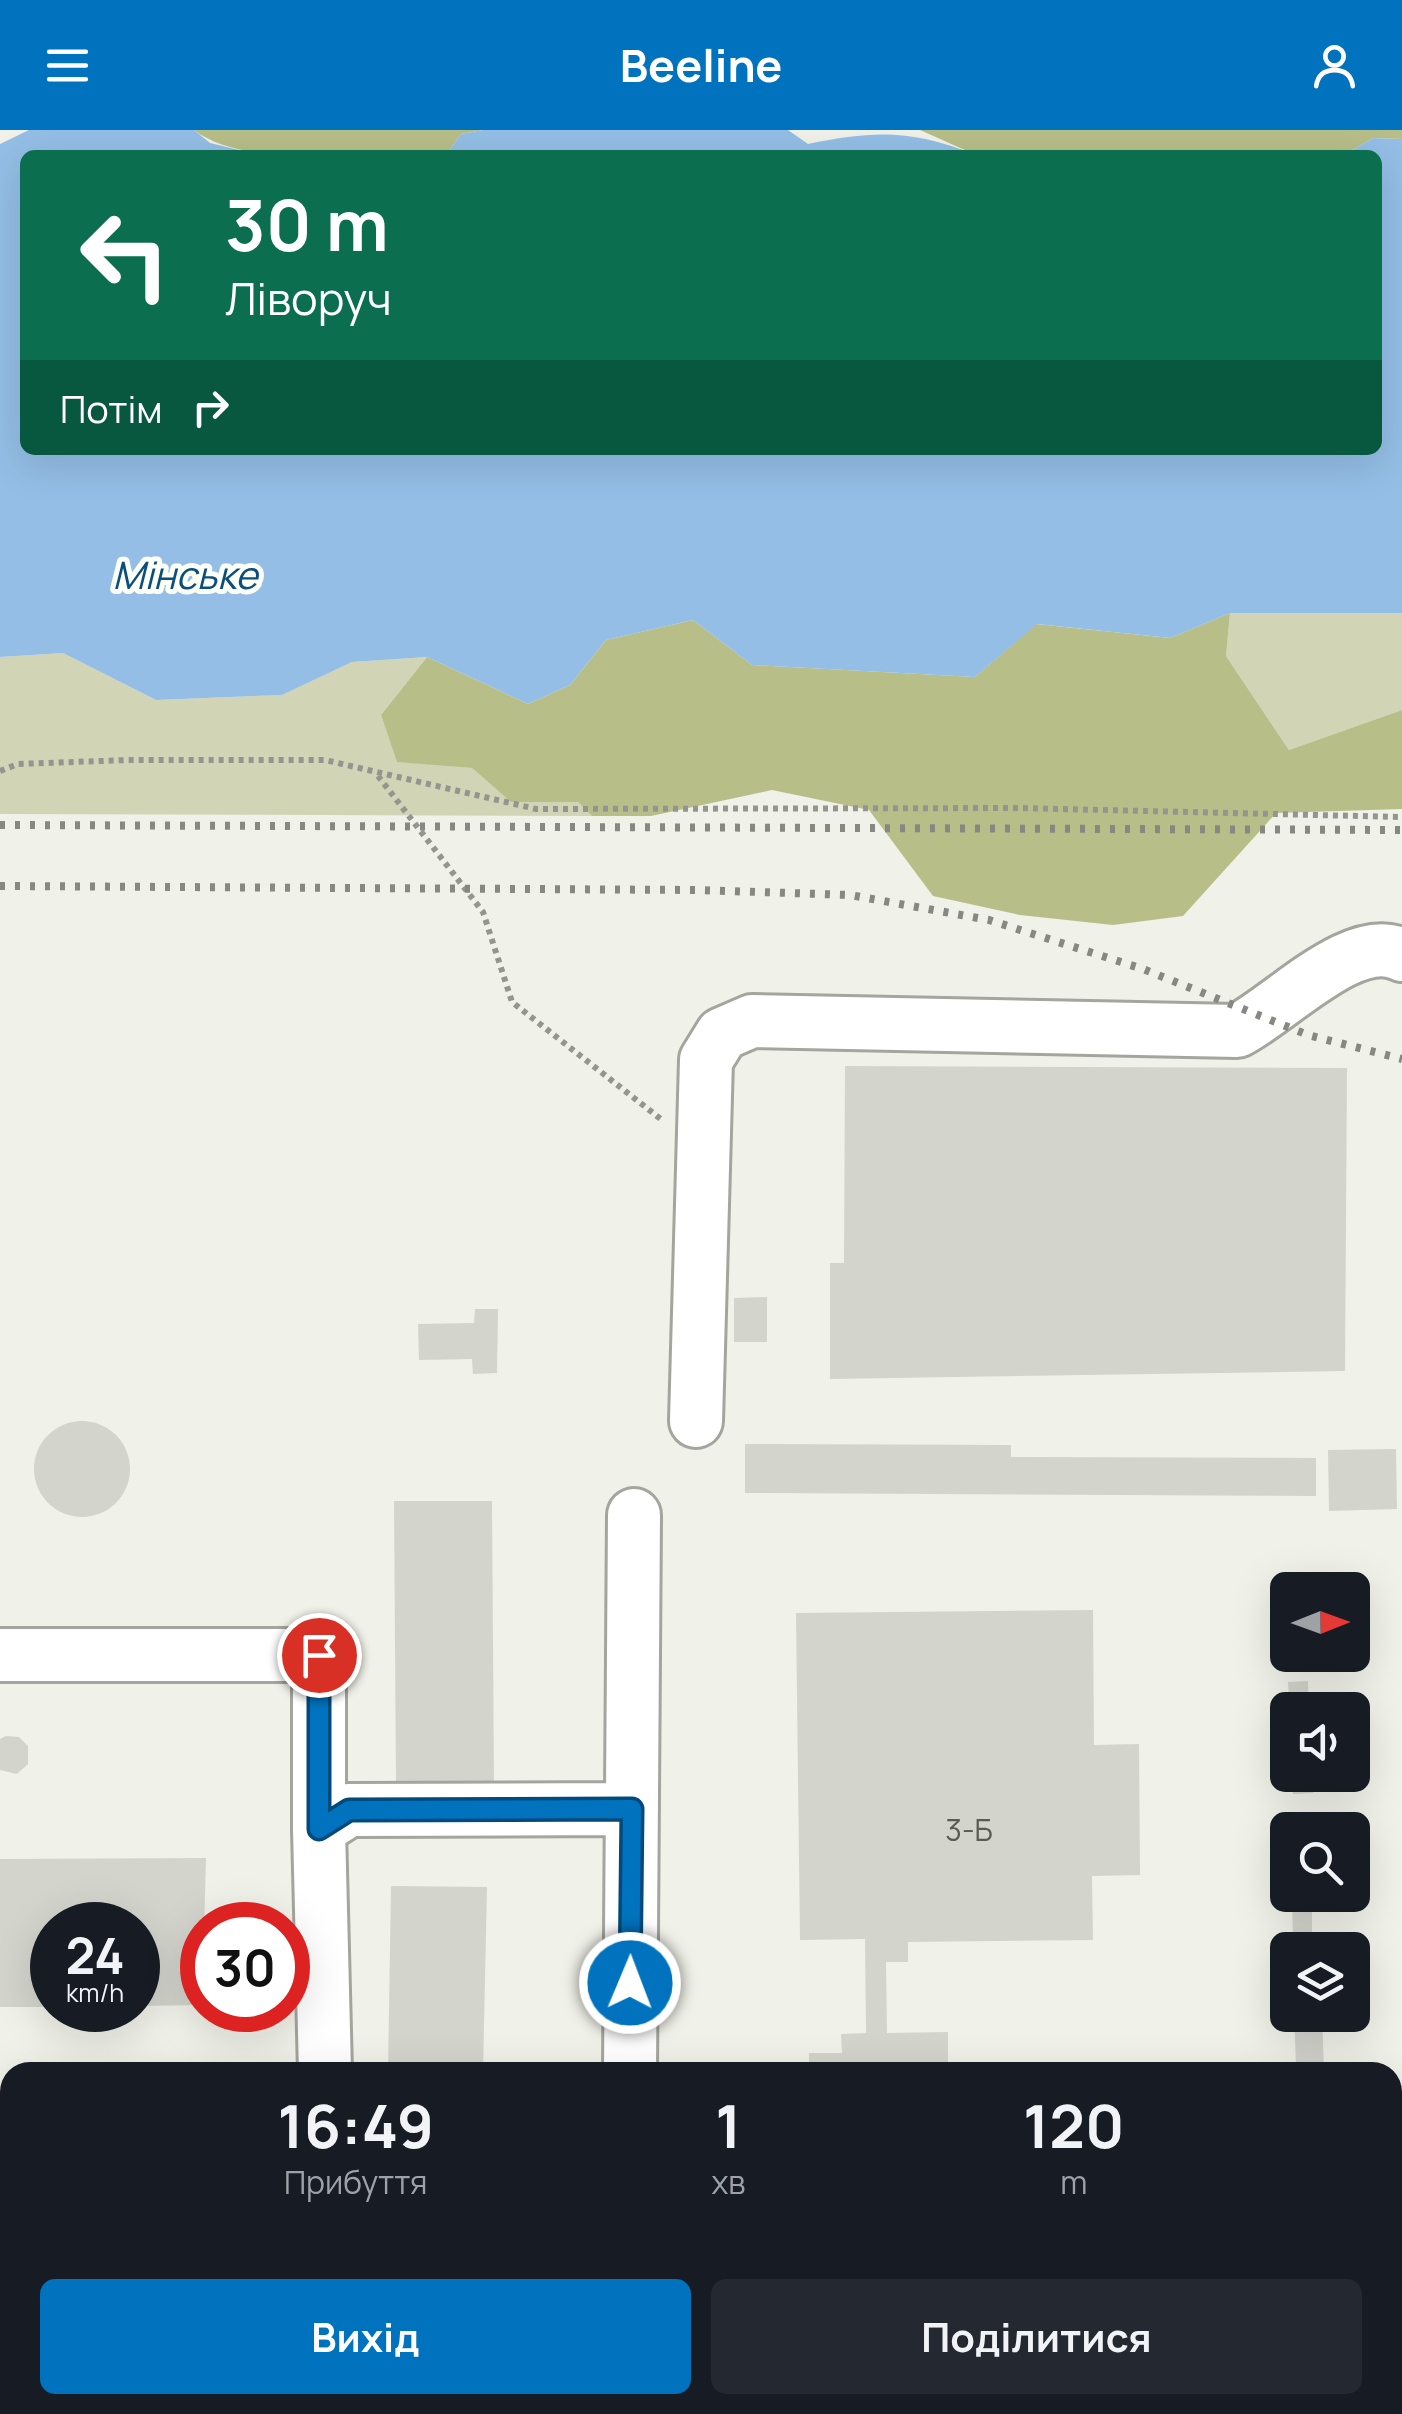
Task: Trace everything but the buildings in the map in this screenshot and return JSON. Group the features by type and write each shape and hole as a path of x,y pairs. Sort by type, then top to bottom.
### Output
{"street":[{"path":"696,1421 706,1060 722,1034 752,1022 1237,1031 1264,1018 1351,954 1388,948 1402,955"},
{"path":"630,2062 634,1514"},
{"path":"0,1655 319,1655 325,2062"},
{"path":"319,1829 349,1810 632,1809"}],"path":[{"path":"0,772 18,764 110,760 325,760 536,809 1018,808 1402,817"},
{"path":"377,775 484,912 512,1002 704,1153"}],"green space":[{"path":"194,130 483,130 461,134 450,150 242,150 217,143"},
{"path":"920,130 1402,130 1402,139 1373,138 1353,150 965,150"},
{"path":"1230,613 1402,613 1402,710 1289,750 1226,656"},
{"path":"1230,613 1226,656 1289,750 1402,710 1402,809 1276,813 1183,916 1113,925 1020,915 933,896 869,810 772,790 651,816 592,816 578,802 511,802 472,768 397,762 381,715 427,657 528,704 570,685 606,640 693,620 752,665 975,677 1036,624 1170,638"},
{"path":"63,653 156,700 282,695 352,662 427,657 381,715 397,761 472,768 511,802 578,802 592,816 0,814 0,657"}],"water":[{"name":"Мінське","path":"29,130 194,130 210,143 239,150 20,150 20,455 1382,455 1382,150 1353,150 1373,138 1402,139 1402,613 1230,613 1170,638 1037,624 975,677 752,665 693,620 606,640 570,685 528,704 427,657 352,662 282,695 156,700 63,653 0,657 0,144"},
{"path":"483,130 788,130 808,144 854,136 894,135 962,150 450,150 461,134"}],"railway":[{"path":"0,825 1402,830"},
{"path":"0,886 698,890 850,895 989,920 1143,969 1308,1035 1402,1059"}],"route":[{"path":"319,1655 319,1829 349,1810 632,1809 630,1983"}]}
